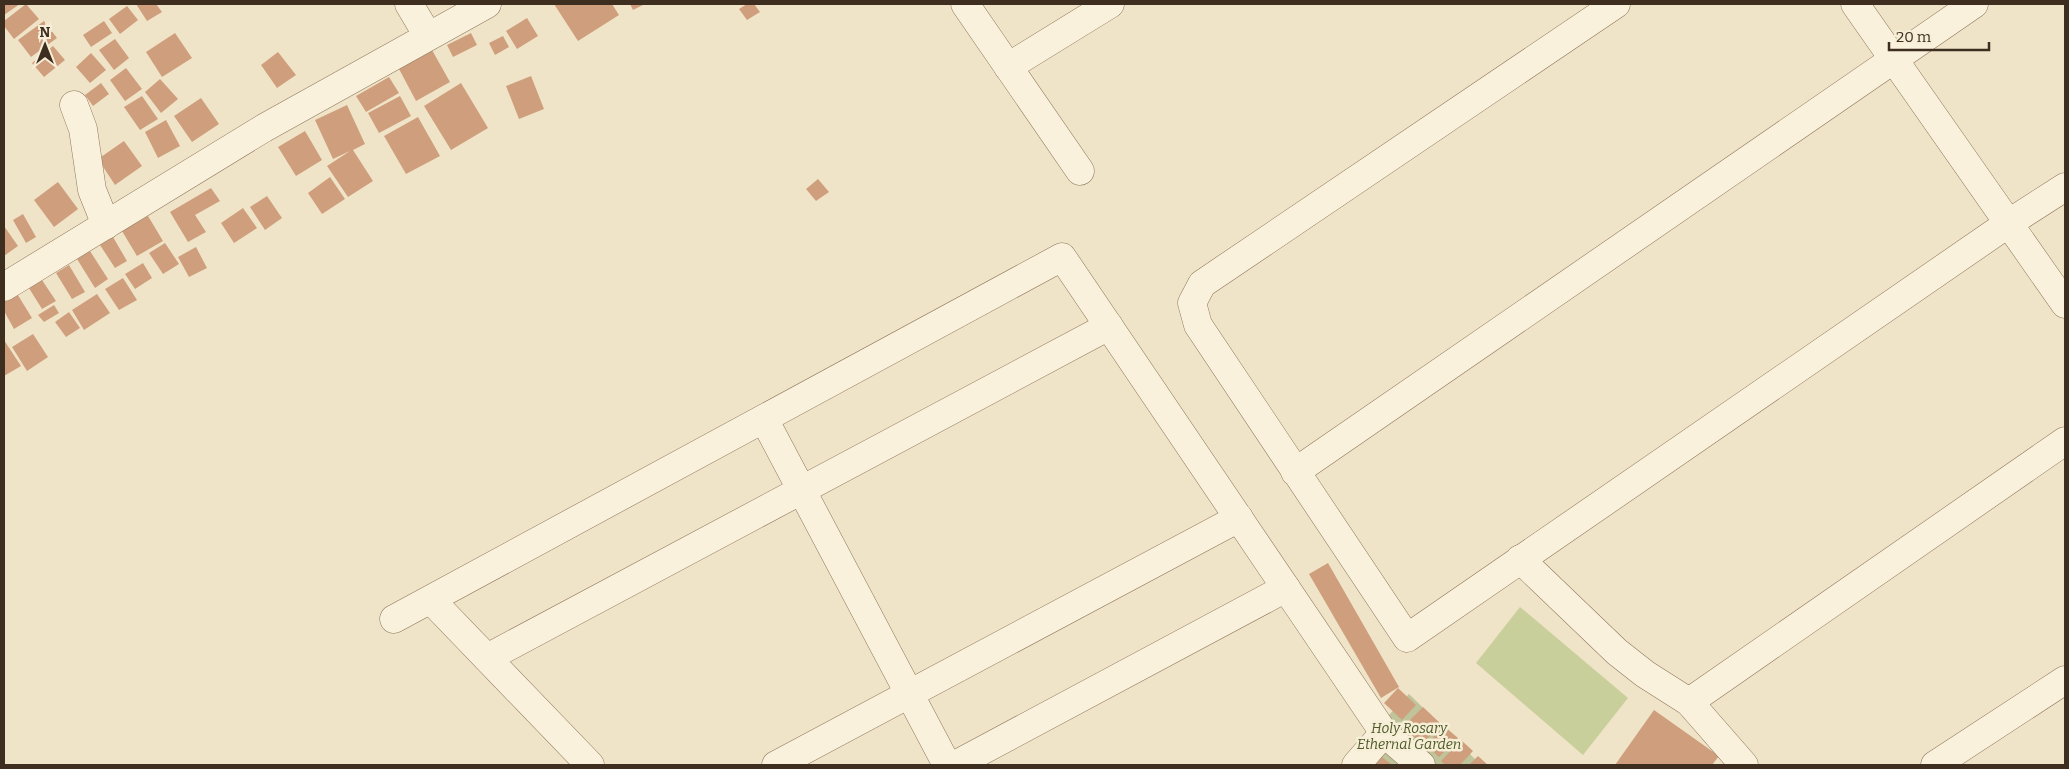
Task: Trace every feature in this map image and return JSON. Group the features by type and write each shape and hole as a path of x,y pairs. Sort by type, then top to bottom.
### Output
{"street":[{"path":"409,4 428,36"},
{"path":"4,287 264,128 487,4"},
{"path":"965,4 1080,171"},
{"path":"1008,67 1110,4"},
{"path":"1616,4 1202,284 1192,303 1198,325 1407,638 2008,223 2065,187"},
{"path":"1855,4 2065,304"},
{"path":"1295,472 1974,4"},
{"path":"74,105 83,129 92,190 106,224"},
{"path":"394,619 1062,257 1384,733 1421,765"},
{"path":"487,658 1109,326"},
{"path":"764,419 947,765"},
{"path":"1689,702 2065,441"},
{"path":"776,765 1239,518"},
{"path":"1520,559 1617,652 1646,674 1689,702 1744,765"},
{"path":"955,765 1286,588"},
{"path":"430,600 590,765"},
{"path":"1935,765 2065,680"},
{"path":"1356,765 1384,733"}],"green space":[{"path":"1520,607 1628,698 1583,755 1476,663"},
{"name":"Holy Rosary Ethernal Garden","path":"1409,694 1481,765 1341,765"}],"building":[{"path":"4,4 20,4 4,15"},
{"path":"26,4 39,19 14,39 4,26 4,21"},
{"path":"136,4 156,4 162,12 147,21"},
{"path":"554,4 612,4 619,15 578,41"},
{"path":"630,4 645,4 633,10"},
{"path":"747,4 754,4 760,12 747,20 739,9"},
{"path":"127,6 138,20 120,34 109,19"},
{"path":"527,18 538,36 517,49 506,31"},
{"path":"44,21 57,38 31,57 18,40"},
{"path":"104,21 112,33 91,47 83,35"},
{"path":"175,33 192,58 162,77 146,52"},
{"path":"471,33 477,45 453,57 447,45"},
{"path":"503,36 509,47 495,55 489,43"},
{"path":"115,39 129,58 114,70 99,50"},
{"path":"53,46 65,60 44,77 32,63"},
{"path":"432,50 450,82 416,101 399,69"},
{"path":"278,52 296,75 277,88 261,65"},
{"path":"91,53 106,70 90,83 76,67"},
{"path":"126,68 142,89 125,101 110,80"},
{"path":"531,76 544,109 519,119 506,86"},
{"path":"389,77 399,93 366,112 356,96"},
{"path":"160,79 178,99 161,113 145,92"},
{"path":"101,83 109,94 93,106 85,95"},
{"path":"461,83 488,128 451,150 424,106"},
{"path":"142,96 158,119 140,130 124,107"},
{"path":"400,96 411,116 379,133 368,113"},
{"path":"201,98 219,124 192,142 174,116"},
{"path":"347,105 365,144 353,150 373,181 348,197 327,166 350,151 333,159 315,120"},
{"path":"418,117 440,156 406,174 384,136"},
{"path":"166,120 180,146 158,158 145,132"},
{"path":"305,131 322,160 296,176 278,147"},
{"path":"124,141 142,166 115,185 98,159"},
{"path":"330,177 345,199 322,214 308,193"},
{"path":"818,179 829,192 816,201 806,189"},
{"path":"58,182 78,209 54,227 34,200"},
{"path":"211,188 220,201 195,215 206,232 188,242 170,212"},
{"path":"267,196 282,218 265,230 250,207"},
{"path":"243,208 257,228 234,243 221,223"},
{"path":"23,214 36,237 26,243 13,220"},
{"path":"148,216 163,241 137,256 122,231"},
{"path":"4,226 18,246 4,256"},
{"path":"113,237 127,261 115,268 100,245"},
{"path":"165,243 179,264 163,274 149,253"},
{"path":"196,247 207,268 189,277 178,257"},
{"path":"90,251 108,279 95,288 77,259"},
{"path":"143,263 152,278 135,289 125,274"},
{"path":"69,265 85,292 72,299 56,273"},
{"path":"40,277 56,301 42,309 27,285"},
{"path":"123,278 137,300 119,310 105,289"},
{"path":"16,292 32,318 14,329 4,311 4,299"},
{"path":"97,294 110,313 84,330 72,310"},
{"path":"54,305 59,313 44,322 38,315"},
{"path":"69,312 80,328 66,337 55,322"},
{"path":"33,334 48,357 27,371 12,347"},
{"path":"4,340 21,366 4,376"},
{"path":"1328,563 1399,687 1381,698 1309,574"},
{"path":"1398,688 1416,705 1402,720 1384,703"},
{"path":"1423,707 1441,724 1422,744 1403,727"},
{"path":"1654,710 1719,756 1712,765 1615,765"},
{"path":"1444,726 1458,738 1439,757 1426,745"},
{"path":"1461,740 1473,751 1460,765 1445,765 1441,761"},
{"path":"1478,756 1488,765 1469,765"},
{"path":"1382,757 1392,765 1376,765"}]}
